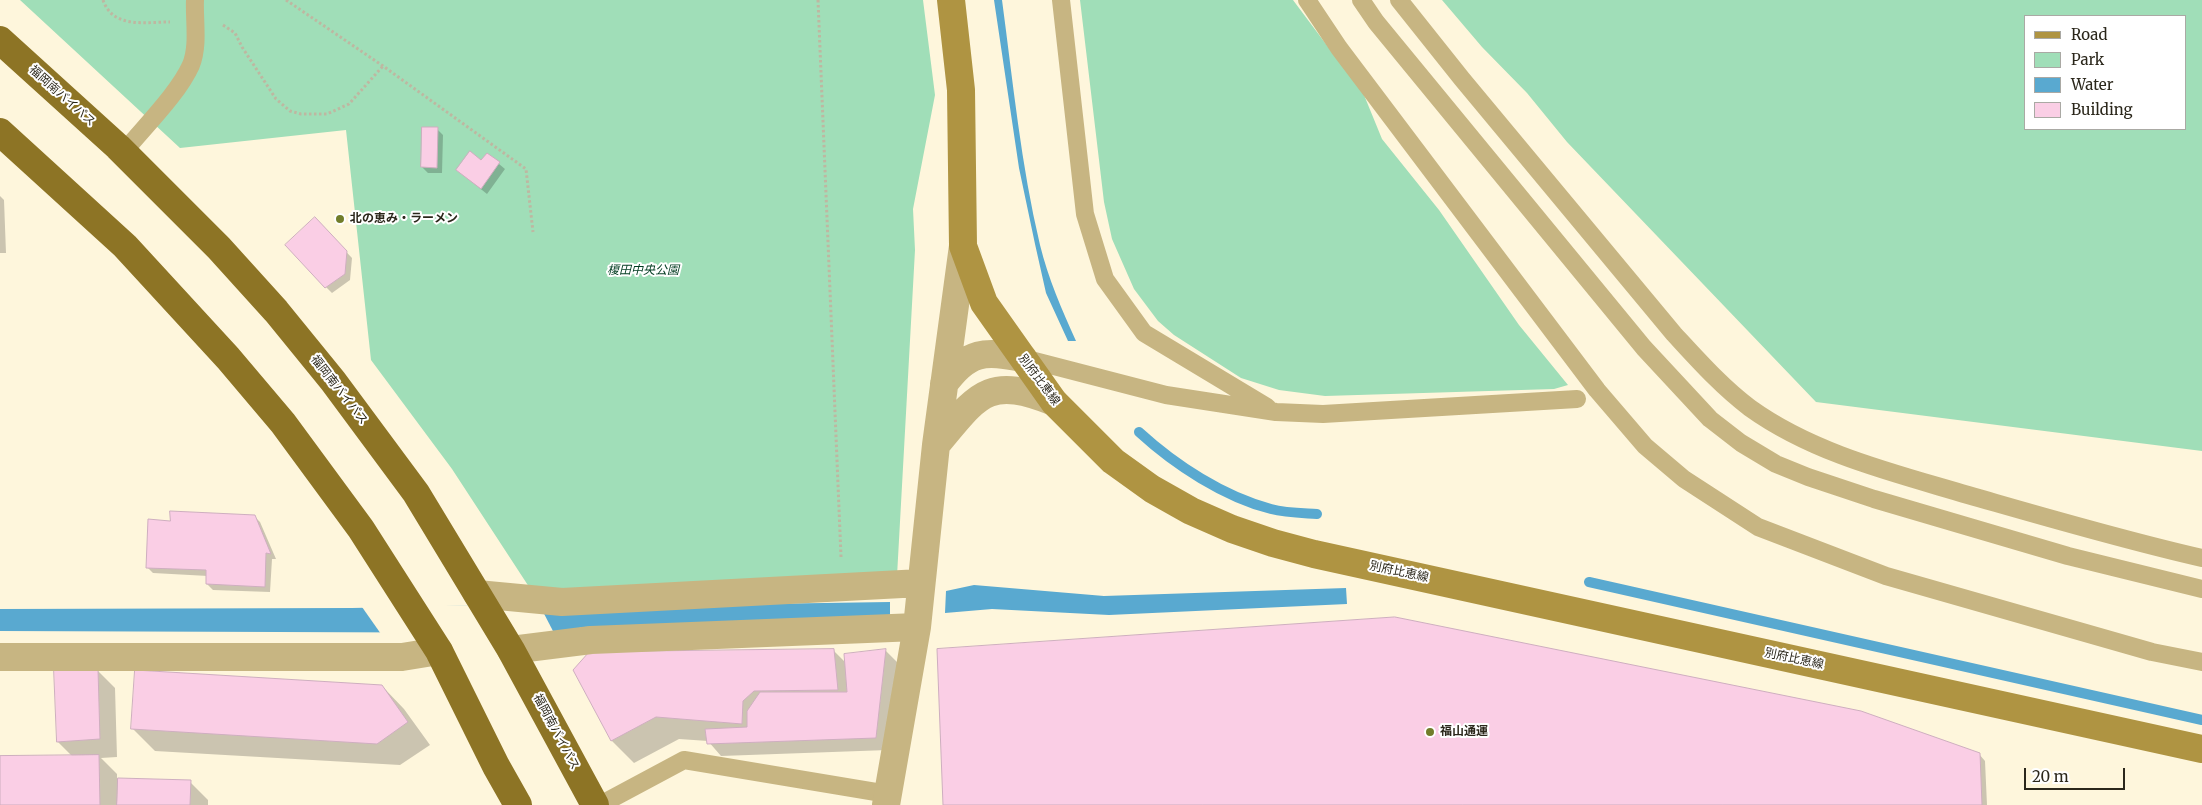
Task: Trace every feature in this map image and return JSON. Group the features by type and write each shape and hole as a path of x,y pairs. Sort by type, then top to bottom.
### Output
{"highway":[{"name":"福岡南バイパス","path":"0,40 123,152 219,248 276,311 333,381 416,493 511,650 595,805"},
{"path":"0,132 125,246 228,358 283,423 361,529 439,651 496,766 518,805"}],"main road":[{"name":"別府比恵線","path":"952,0 961,90 963,246 984,303 1054,402 1113,461 1152,489 1191,511 1232,529 1273,543 2202,749"}],"street":[{"path":"887,799 917,627 936,445 963,246"},
{"path":"944,384 955,369 976,355 994,353 1023,358"},
{"path":"936,445 976,401 991,390 1007,389 1029,392 1054,402"},
{"path":"478,594 562,602 922,584"},
{"path":"511,650 591,640 917,627"},
{"path":"0,656 402,657 439,651"}],"lane":[{"path":"123,152 176,90 191,64 196,38 195,0"},
{"path":"1060,0 1085,214 1105,279 1144,333 1276,412"},
{"path":"1307,0 1339,48 1598,390 1645,446 1684,479 1758,527 1886,576 2152,652 2202,662"},
{"path":"1361,0 1376,22 1644,348 1710,419 1740,443 1776,464 1874,499 2068,556 2202,589"},
{"path":"1399,0 1462,79 1674,334 1711,374 1750,408 1793,433 1836,453 1888,472 2033,514 2202,558"},
{"path":"1023,358 1166,395 1276,412 1323,414 1577,399"},
{"path":"600,805 684,760 887,799"}],"path":[{"path":"103,0 112,15 120,20 132,22 195,21 220,24 235,33 276,99 290,111 301,114 327,114 349,104 383,66"},
{"path":"286,0 383,66 526,169 533,232"},
{"path":"818,0 842,587"}],"green space":[{"name":"榎田中央公園","path":"20,0 923,0 935,95 913,209 915,250 897,576 533,593 452,469 371,360 346,130 180,148"},
{"path":"1080,0 1293,0 1364,95 1382,139 1439,210 1519,325 1568,385 1554,389 1325,396 1279,390 1241,378 1174,335 1158,321 1134,289 1112,239 1104,202"},
{"path":"1442,0 2202,0 2202,451 1816,402 1567,142 1527,93 1482,47"}],"water":[{"path":"994,0 1002,0 1023,154 1040,245 1051,282 1076,341 1068,341 1046,293 1019,168"},
{"path":"974,585 1104,596 1346,588 1347,604 1109,615 992,609 945,613 946,591"},
{"path":"890,602 890,616 584,627 554,633 0,631 0,609 352,608 539,604 559,607"}],"pier":[{"path":"539,604 554,633 381,634 362,607"}],"building":[{"path":"422,127 438,127 437,168 421,167"},
{"path":"470,151 481,160 487,153 500,162 481,189 456,170"},
{"path":"315,217 347,251 345,274 325,288 285,245"},
{"path":"170,511 255,515 271,554 266,553 265,587 206,584 206,570 146,568 148,519 170,521"},
{"name":"福山通運","path":"1395,617 1861,711 1980,753 1982,805 943,805 937,649"},
{"path":"834,649 838,690 754,691 743,701 742,724 656,717 611,741 573,670 589,652"},
{"path":"886,649 876,738 707,744 705,729 747,727 747,711 760,692 847,692 844,654"},
{"path":"54,669 98,669 100,739 57,742"},
{"path":"135,670 382,685 408,722 377,744 131,729"},
{"path":"99,755 100,805 0,805 0,756"},
{"path":"118,778 191,780 190,805 117,805"}],"waterway":[{"path":"1139,432 1184,468 1236,497 1253,504 1277,510 1317,514"},
{"path":"1589,582 2202,720"}],"place":[{"name":"北の恵み・ラーメン","path":"340,219"},
{"name":"福山通運","path":"1430,732"}]}
